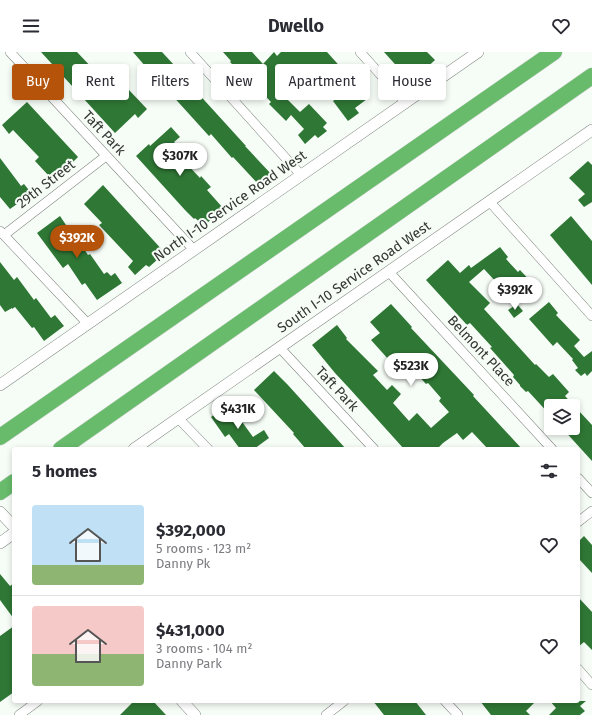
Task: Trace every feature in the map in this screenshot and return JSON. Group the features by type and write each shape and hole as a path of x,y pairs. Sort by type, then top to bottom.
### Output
{"highway":[{"path":"0,437 554,52"},
{"path":"65,447 592,76"},
{"path":"0,492 12,483"}],"street":[{"name":"Taft Park","path":"10,52 194,250"},
{"path":"190,52 301,175"},
{"path":"360,52 405,102"},
{"name":"North I-10 Service Road West","path":"0,385 478,52"},
{"name":"South I-10 Service Road West","path":"137,447 592,130"},
{"name":"29th Street","path":"2,233 106,156"},
{"path":"489,201 592,316"},
{"path":"2,233 88,324"},
{"name":"Belmont Place","path":"389,272 550,447"},
{"name":"Taft Park","path":"280,348 372,447"},
{"path":"178,418 206,447"},
{"path":"580,480 592,493"},
{"path":"580,520 592,511"},
{"path":"0,512 12,525"},
{"path":"0,543 12,534"},
{"path":"580,671 592,685"},
{"path":"19,715 35,703"},
{"path":"184,703 195,715"},
{"path":"326,715 341,703"},
{"path":"447,703 458,715"}],"building":[{"path":"41,52 77,52 88,64 72,64 72,86 64,77 64,64 52,64"},
{"path":"133,52 162,52 173,64 143,64"},
{"path":"223,52 252,52 263,64 232,64 230,62 231,61"},
{"path":"274,52 277,56 281,52 327,52 338,64 275,64 275,100 288,100 300,112 309,104 327,123 323,127 327,131 318,138 315,135 305,144 298,135 304,129 291,115 286,121 269,104 271,102 267,98 267,64 263,64"},
{"path":"384,52 427,52 435,60 431,64 395,64"},
{"path":"129,90 147,109 138,118 135,114 115,133 85,100 129,100"},
{"path":"203,99 273,176 261,187 211,134 209,136 176,100 203,100"},
{"path":"366,100 355,108 359,113 348,121 333,101"},
{"path":"27,102 78,157 58,177 53,172 49,176 35,161 39,157 13,130 9,134 2,125"},
{"path":"171,127 180,137 174,142 188,157 184,161 211,187 207,190 223,208 204,226 185,210 136,156 149,144 150,146"},
{"path":"0,158 21,186 24,184 32,194 10,209 0,197"},
{"path":"588,161 592,165 592,202 584,207 578,200 585,194 569,178"},
{"path":"103,185 165,253 149,267 146,265 135,275 128,267 133,261 99,225 102,223 84,204"},
{"path":"60,216 66,225 65,226 69,232 68,233 79,249 82,246 88,255 90,254 104,274 107,272 111,276 115,273 122,283 97,300 85,283 82,285 68,264 63,268 37,233"},
{"path":"571,216 592,241 592,285 550,235"},
{"path":"500,247 508,257 506,259 518,272 520,270 534,285 522,297 504,277 497,283 484,269 469,282 490,303 484,309 535,365 536,364 549,377 553,374 569,392 565,396 568,399 544,399 544,408 528,391 526,392 520,386 513,377 514,375 490,348 492,347 470,323 467,325 426,280 448,260 460,273 469,265 471,268"},
{"path":"0,262 14,280 17,277 34,300 36,298 51,318 55,315 64,326 44,341 34,327 32,328 15,307 5,312 0,305"},
{"path":"549,302 558,313 556,315 580,340 574,346 584,357 592,351 592,371 587,376 585,373 581,376 575,370 578,368 572,360 573,359 557,342 553,346 529,319"},
{"path":"391,304 412,327 411,328 520,447 486,447 472,432 463,440 457,433 439,447 402,447 335,373 312,345 337,325 347,338 346,339 378,371 373,375 387,390 392,385 401,394 393,403 409,421 417,413 431,428 449,412 439,401 441,398 428,383 426,384 416,373 418,371 407,358 403,361 397,354 389,360 371,340 380,333 370,322"},
{"path":"517,304 523,311 514,318 508,310"},
{"path":"274,371 344,447 304,447 293,434 294,433 254,390"},
{"path":"226,406 237,422 240,419 253,437 264,430 269,438 257,447 239,447 229,434 225,437 211,417"},
{"path":"580,412 592,425 592,461 568,435 580,435"},
{"path":"584,536 592,545 592,573 580,560 580,540"},
{"path":"0,574 10,586 12,584 12,616 0,600"},
{"path":"580,599 592,612 592,650 584,642 580,645"},
{"path":"12,627 12,693 0,702 0,636"},
{"path":"580,701 586,701 580,706 585,711 580,715 549,715 556,708 552,703 580,703"},
{"path":"132,703 155,703 166,715 120,715"},
{"path":"375,703 417,703 426,715 384,715"},
{"path":"482,703 534,703 526,711 530,715 491,715"}]}
